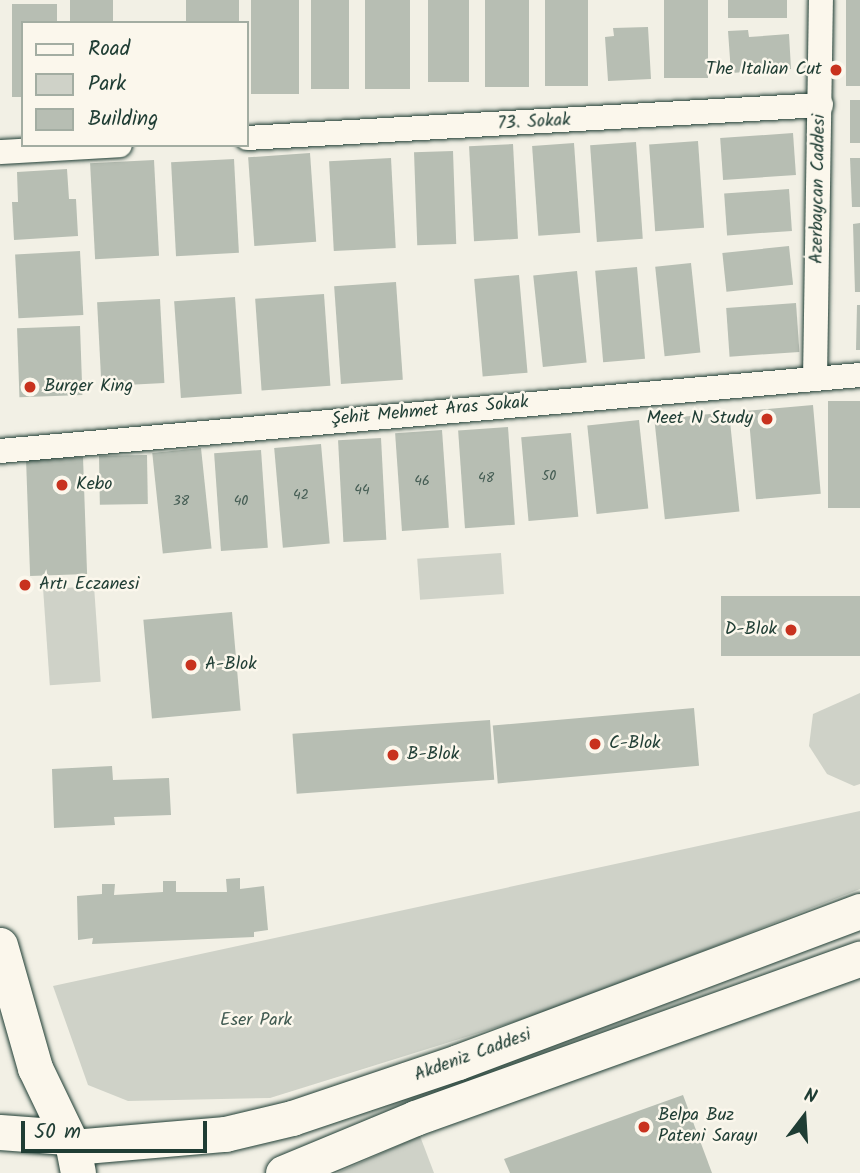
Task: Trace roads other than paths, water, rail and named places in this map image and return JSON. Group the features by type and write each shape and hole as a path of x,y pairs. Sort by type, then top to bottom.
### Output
{"main road":[{"name":"Akdeniz Caddesi","path":"0,1132 73,1152 225,1134 292,1118 458,1062 860,911"},
{"path":"0,945 35,1068 73,1152"},
{"path":"283,1173 415,1118 860,959"}],"street":[{"name":"Azerbaycan Caddesi","path":"816,378 821,0"},
{"name":"73. Sokak","path":"248,138 821,105"},
{"path":"0,152 86,147"},
{"name":"Şehit Mehmet Aras Sokak","path":"0,450 860,376"}],"place":[{"name":"The Italian Cut","path":"836,70"},
{"name":"Burger King","path":"30,387"},
{"name":"Meet N Study","path":"767,419"},
{"name":"Kebo","path":"62,485"},
{"name":"Artı Eczanesi","path":"25,585"},
{"name":"D-Blok","path":"791,630"},
{"name":"A-Blok","path":"191,665"},
{"name":"C-Blok","path":"595,744"},
{"name":"B-Blok","path":"393,755"},
{"name":"Belpa Buz Pateni Sarayı","path":"644,1127"}],"park label":[{"name":"Eser Park","path":"256,1021"}]}
